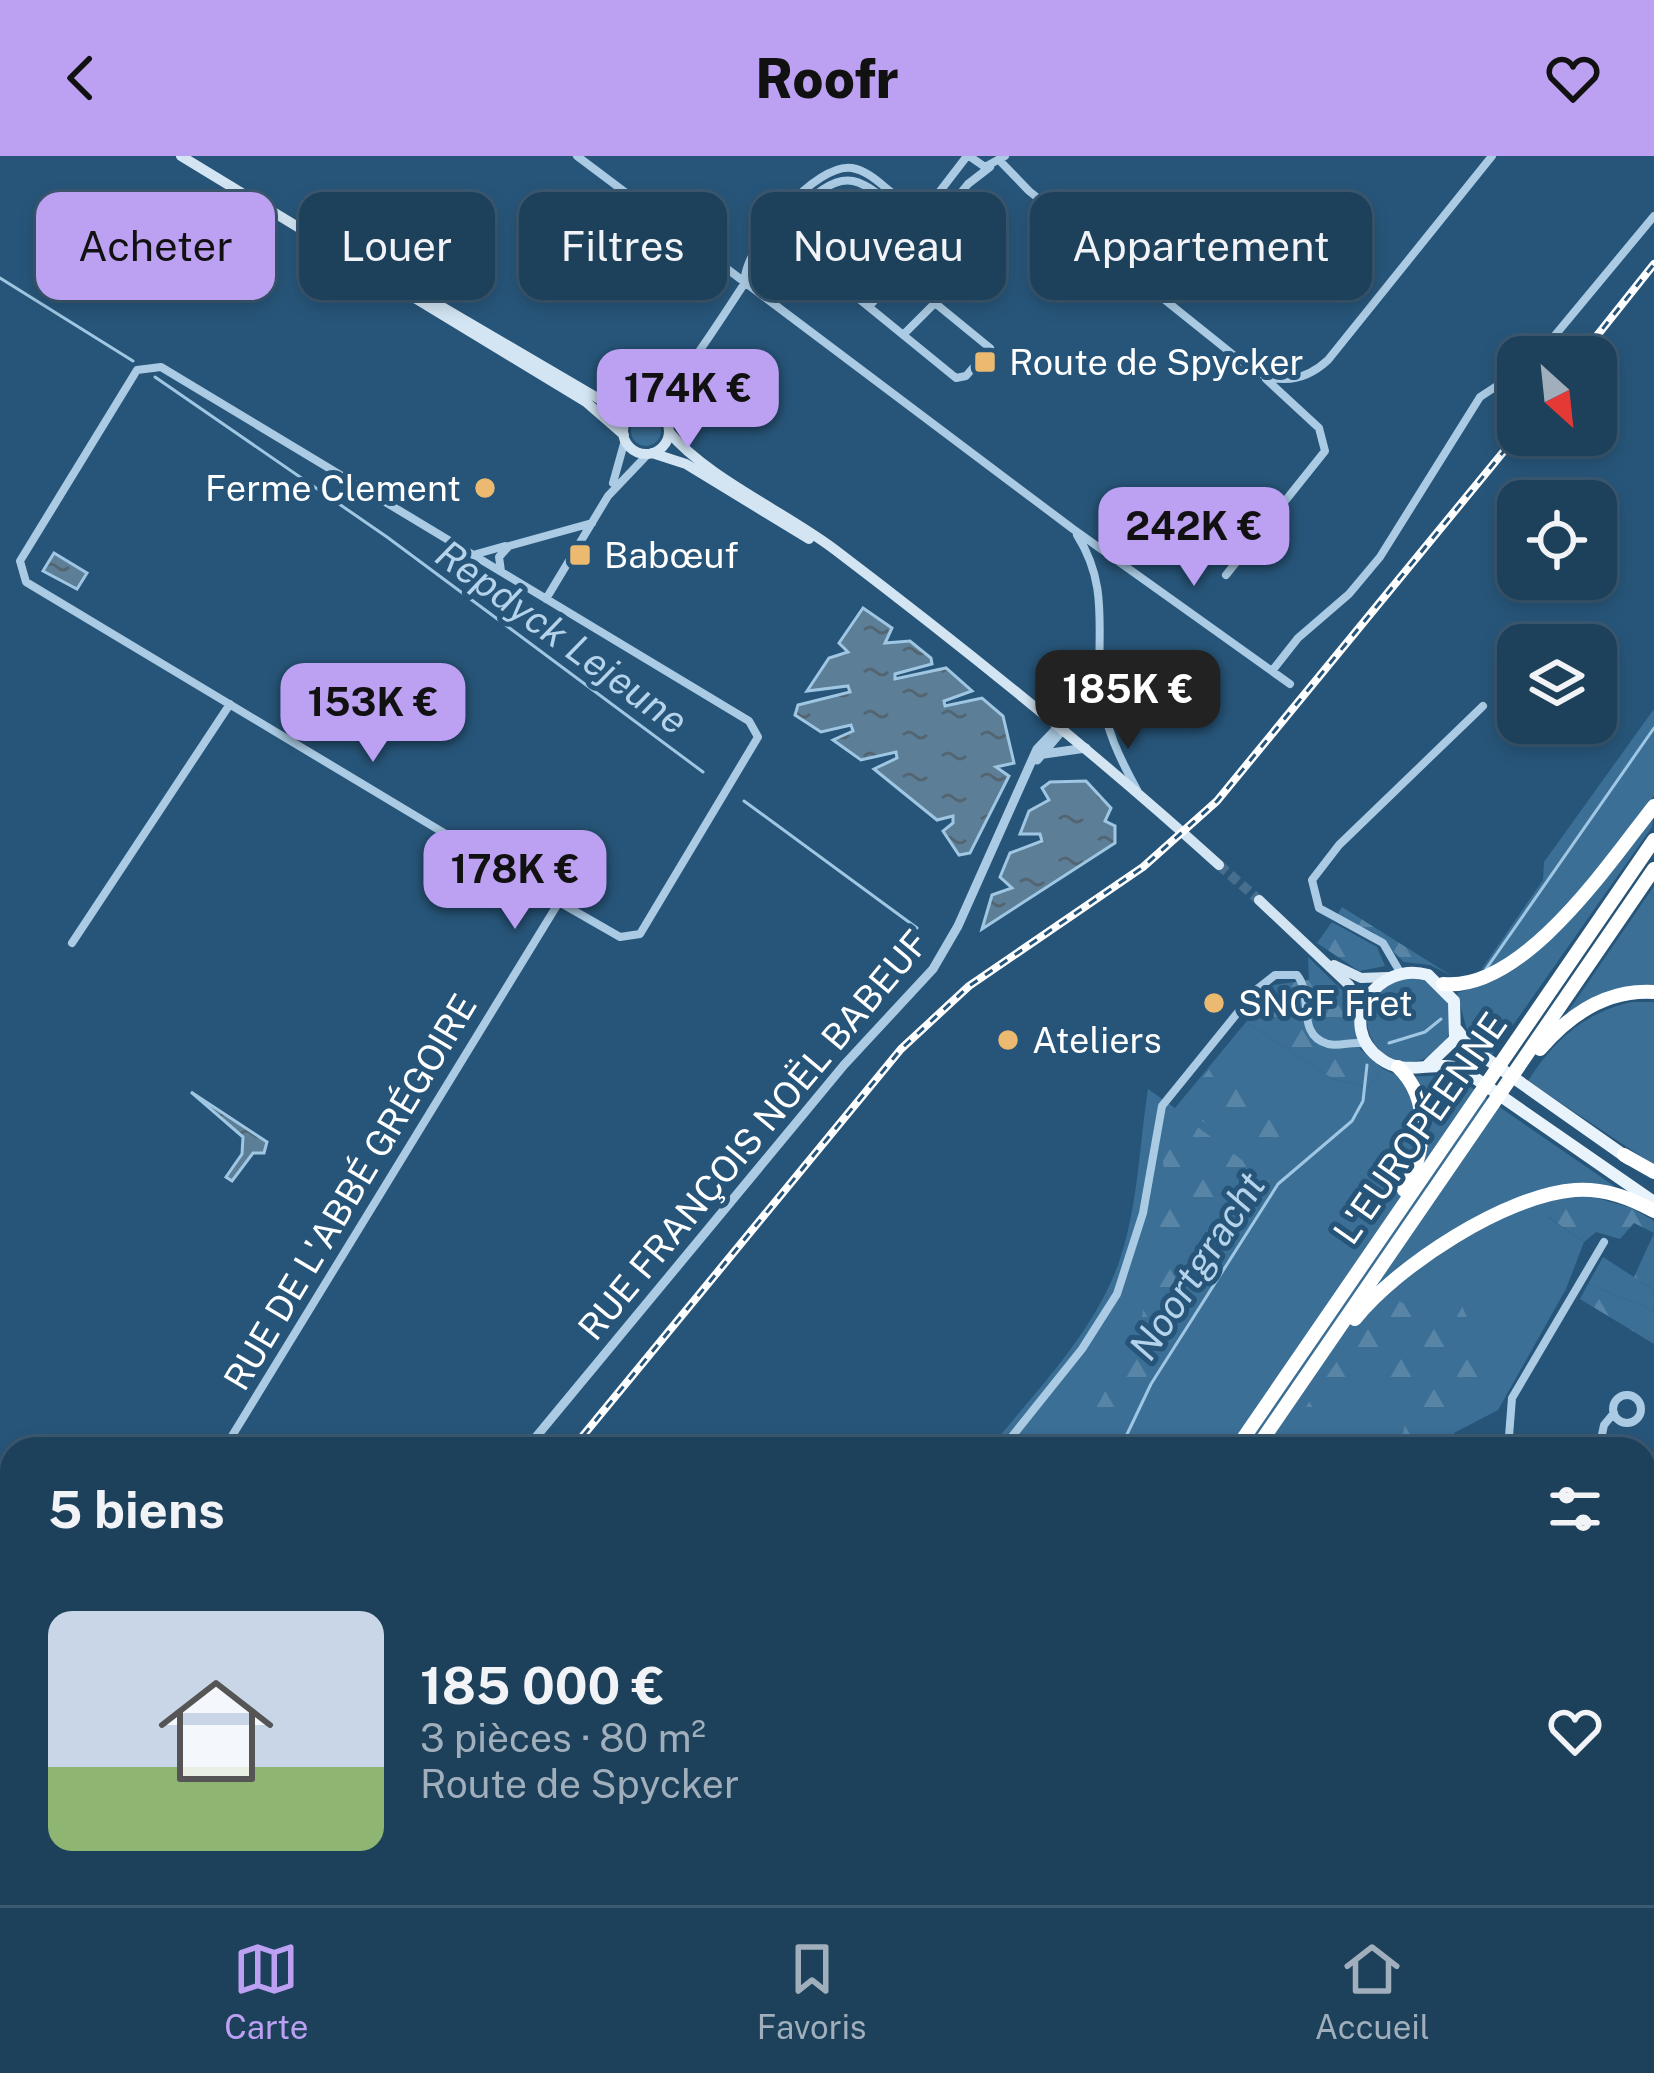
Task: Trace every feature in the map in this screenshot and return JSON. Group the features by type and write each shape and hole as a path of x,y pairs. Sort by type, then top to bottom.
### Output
{"highway":[{"path":"1443,984 1491,976 1534,946 1654,806"},
{"name":"L'EUROPÉENNE","path":"1527,1050 1654,840"},
{"name":"L'EUROPÉENNE","path":"1244,1437 1349,1284 1483,1112 1654,869"},
{"path":"1527,1050 1592,1005 1621,994 1654,992"},
{"path":"1349,1284 1412,1177 1419,1153 1418,1099 1398,1067"},
{"name":"L'EUROPÉENNE","path":"1264,1437 1483,1112"},
{"path":"1624,1155 1654,1175"},
{"path":"1299,1388 1399,1275 1517,1207 1551,1194 1588,1190 1654,1207"}],"main road":[{"path":"181,156 240,192"},
{"path":"275,213 400,279 613,406 641,410 668,426 690,453 868,575 1032,700 1219,865"},
{"path":"275,213 580,399 633,450 686,464 868,575"},
{"path":"625,438 627,420 641,410"},
{"path":"650,454 664,445 668,426"},
{"path":"1258,900 1354,991 1362,1009"},
{"path":"1314,951 1352,975 1420,972 1443,984 1456,1004 1457,1030 1447,1051 1428,1065"},
{"path":"1394,974 1372,988 1362,1009 1361,1028 1367,1044 1398,1067 1449,1064 1472,1074 1654,1207"},
{"path":"1457,1030 1474,1050 1624,1155"}],"street":[{"path":"577,156 1072,529 1290,684"},
{"path":"1263,376 1294,380 1324,364 1492,156"},
{"path":"969,157 990,167"},
{"path":"968,184 969,157"},
{"path":"932,192 969,157"},
{"path":"869,307 968,184 1003,159 1029,190 1263,376 1318,426 1326,448 1316,469 1226,575"},
{"path":"802,192 810,182 837,168 865,172 892,192"},
{"path":"816,192 832,182 864,185 873,192"},
{"path":"935,192 938,188"},
{"path":"1554,336 1654,216"},
{"path":"744,278 751,256"},
{"path":"641,410 664,397 687,368 751,270"},
{"path":"860,300 956,378 966,376 990,348 935,303 904,334"},
{"path":"142,366 160,368 546,599 752,722 758,737 640,934 620,938 39,593 21,571 20,561 130,377 142,366"},
{"path":"668,426 687,368"},
{"path":"1272,671 1298,638 1349,594 1376,562 1480,397 1497,386"},
{"path":"546,599 608,496 625,438"},
{"path":"608,496 650,454"},
{"path":"472,555 592,523"},
{"path":"1072,529 1101,594 1100,677 1106,722 1138,791"},
{"path":"501,573 500,554 512,544"},
{"path":"1032,700 1042,725 1041,742"},
{"path":"72,944 230,704"},
{"path":"1394,974 1383,943 1319,908 1312,880 1339,844 1483,706"},
{"name":"RUE FRANÇOIS NOËL BABEUF","path":"536,1437 844,1065 933,969 1041,742 1062,726"},
{"name":"RUE FRANÇOIS NOËL BABEUF","path":"1028,775 1062,726"},
{"path":"1040,757 1060,748 1089,749"},
{"name":"RUE DE L'ABBÉ GRÉGOIRE","path":"231,1437 559,902"},
{"path":"1011,1437 1109,1310 1134,1250 1158,1114 1242,1006 1271,977 1293,974 1305,986 1310,1030 1324,1042 1367,1044"},
{"path":"1340,1044 1361,1028"},
{"path":"1509,1437 1512,1398 1604,1242"},
{"path":"1602,1437 1614,1413"}],"green space":[{"path":"646,416 657,420 661,431 657,442 646,446 635,442 631,431 635,420"},
{"path":"1654,709 1654,796 1551,922 1527,945 1481,970 1543,880 1544,862"},
{"path":"1654,812 1652,827 1492,1055 1469,1038 1457,993 1516,963 1542,941"},
{"path":"1654,886 1654,987 1563,1019"},
{"path":"1342,907 1452,976 1430,965 1404,962 1373,932 1336,917"},
{"path":"1332,922 1377,947 1385,966 1359,971 1317,943"},
{"path":"1308,957 1351,999 1359,1048 1383,1069 1368,1087 1333,1079 1246,1022 1253,1014 1247,1008 1274,985 1309,980"},
{"path":"1409,978 1439,990 1451,1020 1439,1050 1409,1062 1379,1050 1367,1020 1379,990"},
{"path":"1632,1002 1654,1002 1654,1165 1528,1081 1572,1030 1599,1013"},
{"path":"1246,1022 1333,1079 1368,1087 1383,1069 1401,1077 1453,1075 1617,1188 1569,1199 1548,1217 1584,1242 1566,1289 1498,1410 1454,1437 999,1437 1061,1362 1107,1291 1130,1222 1148,1089 1175,1108"},
{"path":"1218,1059 1294,1112 1296,1132 1275,1176 1180,1104"},
{"path":"1176,1111 1269,1180 1156,1357 1118,1437 1080,1437 1141,1325 1157,1211 1168,1192 1161,1150"},
{"path":"1586,1195 1632,1208 1654,1221 1654,1233 1634,1223 1620,1239 1596,1232 1584,1242 1547,1216 1569,1199"},
{"path":"1654,1233 1654,1290 1634,1277"},
{"path":"1603,1257 1654,1290 1654,1311 1588,1284"},
{"path":"1588,1284 1654,1311 1654,1344 1580,1299"},
{"path":"1392,1294 1402,1303 1439,1295 1459,1299 1494,1379 1468,1394 1467,1412 1446,1421 1446,1437 1401,1437 1405,1423 1401,1401 1374,1356 1309,1437 1285,1437 1366,1319"}],"water":[{"path":"54,553 87,573 77,589 43,571"},
{"path":"863,608 892,628 885,643 910,641 931,658 932,664 895,674 895,679 946,668 972,691 944,701 945,706 982,698 1003,716 1014,763 996,767 1009,776 970,853 959,855 943,831 953,823 953,816 937,820 874,769 897,758 896,752 861,760 833,740 853,731 851,725 821,732 795,715 798,705 850,692 848,686 807,691 829,658 848,652 839,643"},
{"path":"1086,781 1111,808 1105,821 1115,826 1115,843 982,929 992,895 1012,888 1000,877 1010,853 1042,841 1040,834 1020,834 1029,811 1049,800 1042,788 1050,782"},
{"path":"191,1092 267,1142 264,1153 253,1153 232,1181 226,1177 242,1154 243,1137"}],"waterway":[{"name":"Repdyck Lejeune","path":"0,278 133,361"},
{"name":"Repdyck Lejeune","path":"155,377 387,537 703,772"},
{"name":"Noortgracht","path":"1486,969 1654,728"},
{"name":"Repdyck Lejeune","path":"744,801 917,928"},
{"name":"Noortgracht","path":"1389,1043 1425,1032 1441,1019"},
{"name":"Noortgracht","path":"1126,1437 1151,1384 1278,1184 1352,1121 1363,1101 1367,1065"}],"tunnel":[{"path":"1219,865 1259,900"}],"railway":[{"path":"1597,336 1654,264"},
{"path":"582,1437 901,1049 969,986 1143,867 1217,801 1500,456"}],"place":[{"name":"Route de Spycker","path":"985,362"},
{"name":"Ferme Clement","path":"485,488"},
{"name":"Babœuf","path":"580,555"},
{"name":"SNCF Fret","path":"1214,1003"},
{"name":"Ateliers","path":"1008,1040"}]}
